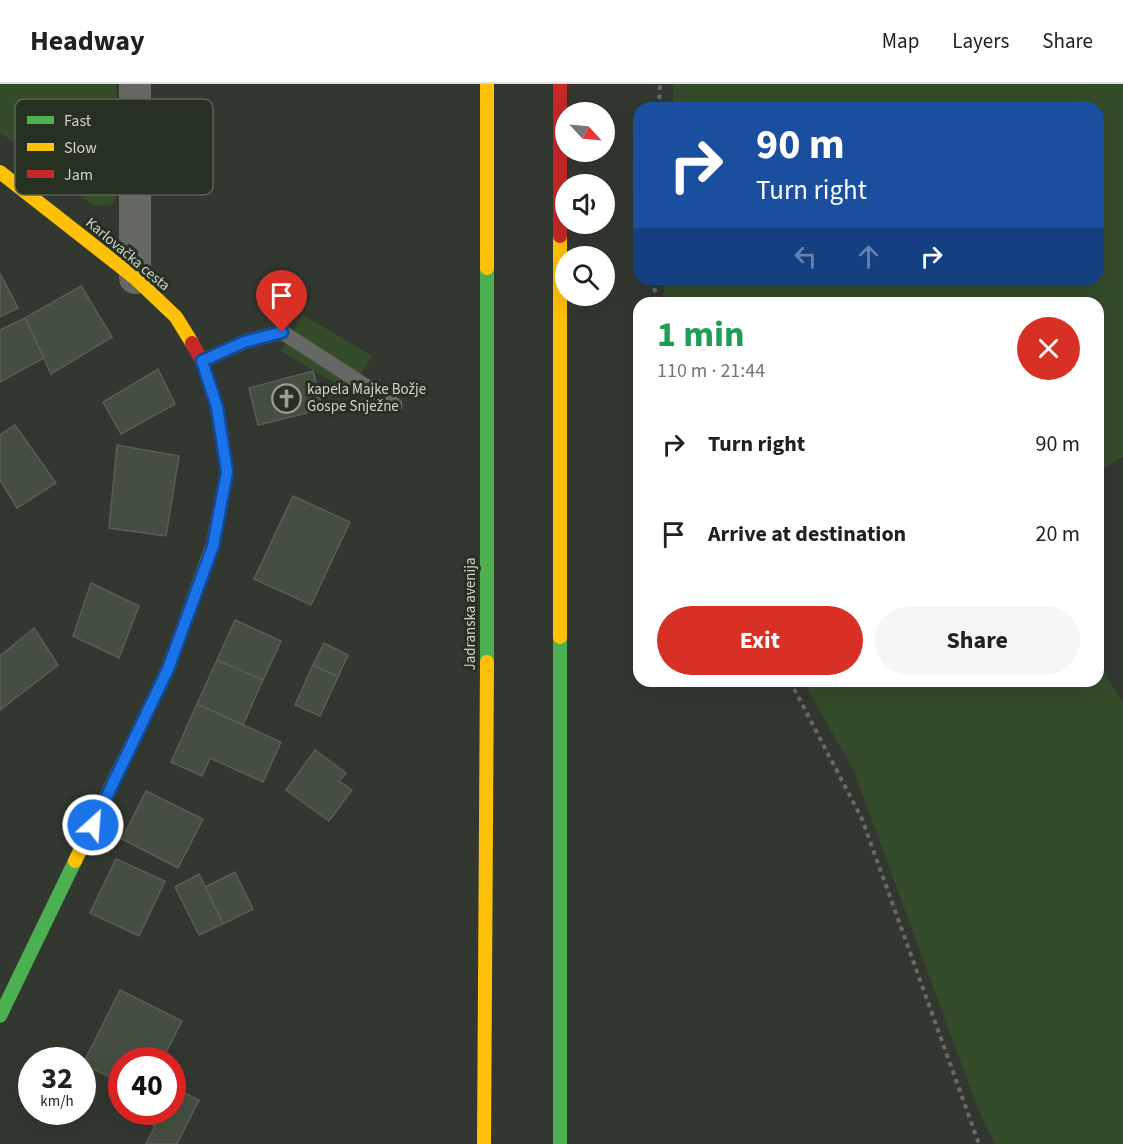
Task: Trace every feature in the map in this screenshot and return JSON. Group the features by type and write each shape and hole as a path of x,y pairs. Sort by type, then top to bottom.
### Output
{"main road":[{"name":"Jadranska avenija","path":"484,1144 487,877 487,84"},
{"path":"560,84 560,1144"},
{"name":"Karlovačka cesta","path":"0,172 15,184"},
{"name":"Karlovačka cesta","path":"0,1016 168,669 213,546 227,472 217,407 202,361 176,317 135,278 29,195"}],"street":[{"path":"135,195 135,278"}],"lane":[{"path":"202,361 244,342 282,332 395,405"}],"path":[{"path":"659,102 660,84"},
{"path":"793,687 862,819 979,1144"}],"green space":[{"path":"0,84 116,84 117,99 15,99 15,144 0,132"},
{"path":"673,84 1123,84 1123,457 1104,468 1104,297 664,297 664,285 1104,285 1104,102 673,102"},
{"path":"80,195 116,195 112,206 93,205"},
{"path":"303,315 372,356 350,392 281,351"},
{"path":"1104,673 1123,702 1123,1144 995,1144 978,1109 854,771 806,687 1104,687"}],"building":[{"path":"0,273 18,308 0,317"},
{"path":"81,286 112,337 51,374 25,318"},
{"path":"25,318 44,358 0,382 0,330"},
{"path":"158,369 175,404 121,434 103,402"},
{"name":"kapela Majke Božje Gospe Snježne","path":"313,371 323,409 258,425 249,388"},
{"path":"15,425 56,483 17,508 0,480 0,435"},
{"path":"117,445 179,456 166,536 109,528"},
{"path":"293,496 350,522 311,605 254,579"},
{"path":"91,583 139,606 119,658 73,636"},
{"path":"235,620 281,641 263,680 217,660"},
{"path":"34,628 58,665 0,710 0,656"},
{"path":"324,643 348,655 338,677 313,665"},
{"path":"217,660 263,680 243,725 197,704"},
{"path":"313,665 338,677 320,716 295,705"},
{"path":"197,704 281,742 263,782 210,758 202,776 171,762"},
{"path":"315,750 346,773 339,781 352,790 329,821 286,790"},
{"path":"146,791 203,819 178,868 122,839"},
{"path":"116,859 165,881 139,936 90,913"},
{"path":"235,872 253,909 223,924 205,887"},
{"path":"199,874 223,924 199,935 175,887"},
{"path":"120,990 182,1021 169,1047 108,1047 108,1076 96,1070 96,1047 92,1047"},
{"path":"186,1094 199,1100 177,1144 146,1144 155,1126 153,1125 186,1125"}],"traffic: fast":[{"path":"487,268 487,662"},
{"path":"560,637 560,1144"},
{"path":"0,1016 75,861"}],"traffic: slow":[{"path":"487,84 487,268"},
{"path":"0,172 15,184"},
{"path":"29,195 135,278 176,317 192,343"},
{"path":"560,236 560,637"},
{"path":"75,861 168,669 212,547"},
{"path":"484,1144 487,662"}],"traffic: jam":[{"path":"560,84 560,236"},
{"path":"192,343 202,361 217,407 227,472 212,547"}],"place":[{"name":"kapela Majke Božje Gospe Snježne","path":"286,398"}],"route":[{"path":"93,825 168,669 213,546 227,472 217,407 202,361 244,342 282,332"}]}
